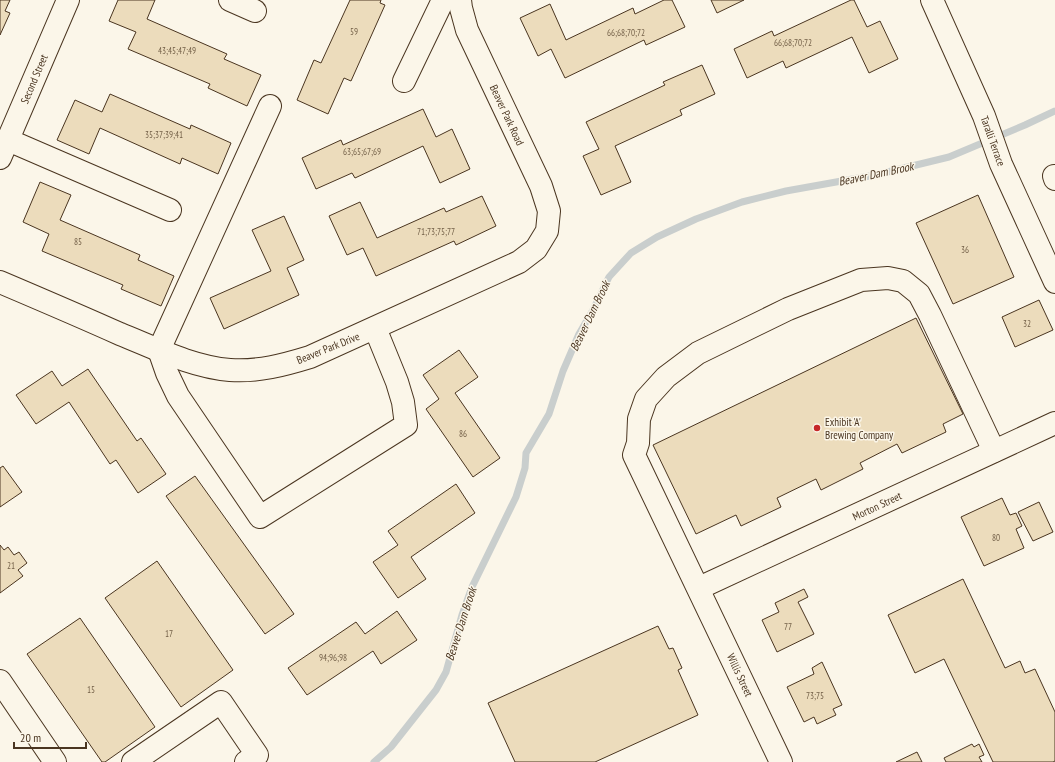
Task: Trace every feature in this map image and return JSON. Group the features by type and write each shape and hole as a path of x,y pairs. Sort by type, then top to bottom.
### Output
{"street":[{"name":"Second Street","path":"4,149 68,0"},
{"path":"230,0 255,11"},
{"path":"404,81 443,0"},
{"name":"Beaver Park Road","path":"460,0 467,30 541,186 549,211 547,231"},
{"name":"Taralli Terrace","path":"932,0 984,116 1001,164 1055,282"},
{"path":"270,106 159,350 178,396 260,517 406,425 403,402 397,382 375,328"},
{"path":"4,149 170,210"},
{"path":"1055,176 1055,179"},
{"name":"Beaver Park Drive","path":"0,282 159,350 203,366 229,370 255,370 283,366 310,357 519,262 536,250 547,231"},
{"name":"Willis Street","path":"781,762 634,455 638,443 639,419 646,399 666,377 698,353 788,310 861,280 888,278 903,281 919,294 994,451"},
{"name":"Morton Street","path":"699,588 1055,423"},
{"path":"0,681 55,762"},
{"path":"133,762 221,702 256,755 246,762"}],"building":[{"path":"0,0 10,0 5,11 10,13 0,35"},
{"path":"118,0 155,0 147,19 227,54 224,59 261,75 247,106 208,88 210,84 128,49 136,32 109,21"},
{"path":"350,0 381,0 380,3 385,5 351,81 344,78 328,114 297,100 314,60 321,63"},
{"path":"664,0 672,0 685,27 646,45 644,40 565,78 551,49 538,56 520,18 550,4 566,40 633,8 635,14"},
{"path":"711,0 744,0 717,13"},
{"path":"851,0 854,0 867,27 880,21 898,59 869,73 852,37 786,68 783,61 747,78 734,49 772,31 774,36"},
{"path":"702,65 715,94 680,110 682,115 615,146 631,182 601,195 583,156 599,149 586,122 665,85 663,82"},
{"path":"110,94 190,129 191,125 231,143 218,174 182,158 180,164 100,128 89,154 57,140 75,100 102,112"},
{"path":"423,109 436,137 452,129 470,169 440,183 423,146 355,178 352,173 316,189 302,158 341,140 343,145"},
{"path":"40,182 71,195 60,220 140,255 138,260 174,276 161,306 121,289 123,285 42,251 49,234 23,222"},
{"path":"978,195 1014,277 953,304 916,223"},
{"path":"482,196 496,226 456,245 454,241 376,276 363,248 347,255 329,216 360,202 377,238 444,208 446,212"},
{"path":"284,216 304,260 287,268 299,295 224,329 210,298 271,271 252,230"},
{"path":"1039,300 1053,330 1015,347 1002,317"},
{"name":"Exhibit 'A' Brewing Company","path":"916,318 963,414 943,424 946,432 902,453 897,444 860,463 863,469 821,490 816,479 777,498 781,507 741,526 736,515 696,534 653,445"},
{"path":"459,350 478,377 455,393 500,458 473,477 426,409 439,399 423,375"},
{"path":"88,369 137,441 141,438 166,474 138,493 116,460 110,464 69,402 36,424 16,395 52,371 62,386"},
{"path":"3,466 22,492 0,507 0,468"},
{"path":"195,476 294,614 265,634 166,496"},
{"path":"456,484 475,513 411,557 426,579 398,598 373,562 398,545 388,531"},
{"path":"1002,498 1010,515 1016,513 1022,526 1016,529 1024,548 984,566 961,517"},
{"path":"1039,502 1053,532 1033,541 1018,512"},
{"path":"0,545 4,550 8,547 14,555 19,552 27,563 18,570 23,576 0,593"},
{"path":"157,561 233,670 181,707 105,598"},
{"path":"963,579 1005,668 1020,661 1025,673 1035,669 1055,712 1055,761 1053,762 993,762 944,659 915,673 888,615"},
{"path":"804,589 808,597 798,602 814,634 777,652 762,620 779,612 775,603"},
{"path":"397,611 417,640 381,664 373,651 307,695 288,668 356,622 365,634"},
{"path":"80,618 155,727 105,762 102,762 27,654"},
{"path":"658,626 669,649 673,648 682,668 678,670 698,715 595,762 515,762 488,703"},
{"path":"822,662 842,705 833,709 836,715 817,724 814,717 804,722 787,687 814,674 812,668"},
{"path":"972,744 974,747 979,744 984,755 979,757 982,762 946,762 944,758"},
{"path":"917,752 922,762 896,762"}],"waterway":[{"name":"Beaver Dam Brook","path":"374,762 391,747 436,690 446,672 462,615 472,587 516,497 525,468 526,453 549,414 563,371 579,334 593,310 609,277 631,253 657,237 696,219 742,202 786,191 875,175 949,157 1055,111"}],"place":[{"name":"Exhibit 'A' Brewing Company","path":"817,428"}]}
